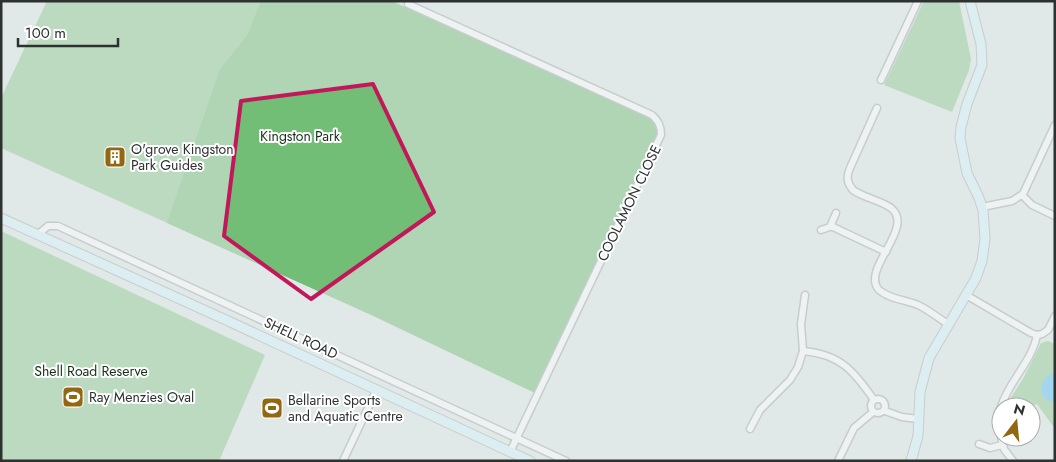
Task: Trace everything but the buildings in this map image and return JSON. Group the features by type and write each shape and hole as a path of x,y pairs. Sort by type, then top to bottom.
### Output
{"main road":[{"path":"911,461 918,436 920,392 928,358 976,278 982,261 985,239 982,207 967,173 960,138 967,104 982,66 981,44 970,1"},
{"name":"SHELL ROAD","path":"1,218 377,389 530,461"}],"street":[{"path":"881,80 918,1"},
{"name":"COOLAMON CLOSE","path":"408,4 652,115 660,124 661,135 510,452"},
{"path":"877,108 847,178 849,186 853,190 886,205 895,213 898,222 875,275 876,286 879,290 890,296 918,305 948,324"},
{"path":"982,207 1012,201 1022,195 1055,125"},
{"path":"1022,195 1032,205 1055,216"},
{"path":"831,226 836,212"},
{"name":"SHELL ROAD","path":"37,235 48,226 58,226 566,461"},
{"path":"821,230 831,226 886,252"},
{"path":"750,429 760,410 795,374 803,351 802,324 805,295"},
{"path":"966,295 1037,335 1048,330 1055,316"},
{"path":"1005,397 1023,368 1037,335"},
{"path":"803,351 838,360 860,379 874,400"},
{"path":"343,461 377,389"},
{"path":"874,400 880,399 884,402 885,411"},
{"path":"873,412 871,407 874,400"},
{"path":"873,412 880,414 885,411 902,417 918,418"},
{"path":"838,461 854,428 873,412"},
{"path":"978,444 990,448 994,447"},
{"path":"1003,447 1013,461"}],"highlighted area":[{"path":"373,84 434,212 311,299 224,236 241,101"}],"green space":[{"name":"Kingston Park","path":"47,1 392,1 367,313 1,148 1,98"},
{"path":"261,1 392,1 652,115 661,135 537,394 367,313 167,223 220,69 247,36"},
{"path":"924,1 959,1 971,59 969,70 952,112 884,85"},
{"name":"Shell Road Reserve","path":"1,231 265,355 219,461 1,461"},
{"path":"1048,341 1055,344 1055,429 1041,410 1041,397 1011,397 1024,377 1041,343"}],"water":[{"path":"1055,373 1055,402 1044,398 1041,389 1045,379"}],"place":[{"name":"O'grove Kingston Park Guides","path":"115,157"},
{"name":"Ray Menzies Oval","path":"73,397"},
{"name":"Bellarine Sports and Aquatic Centre","path":"272,408"}]}
